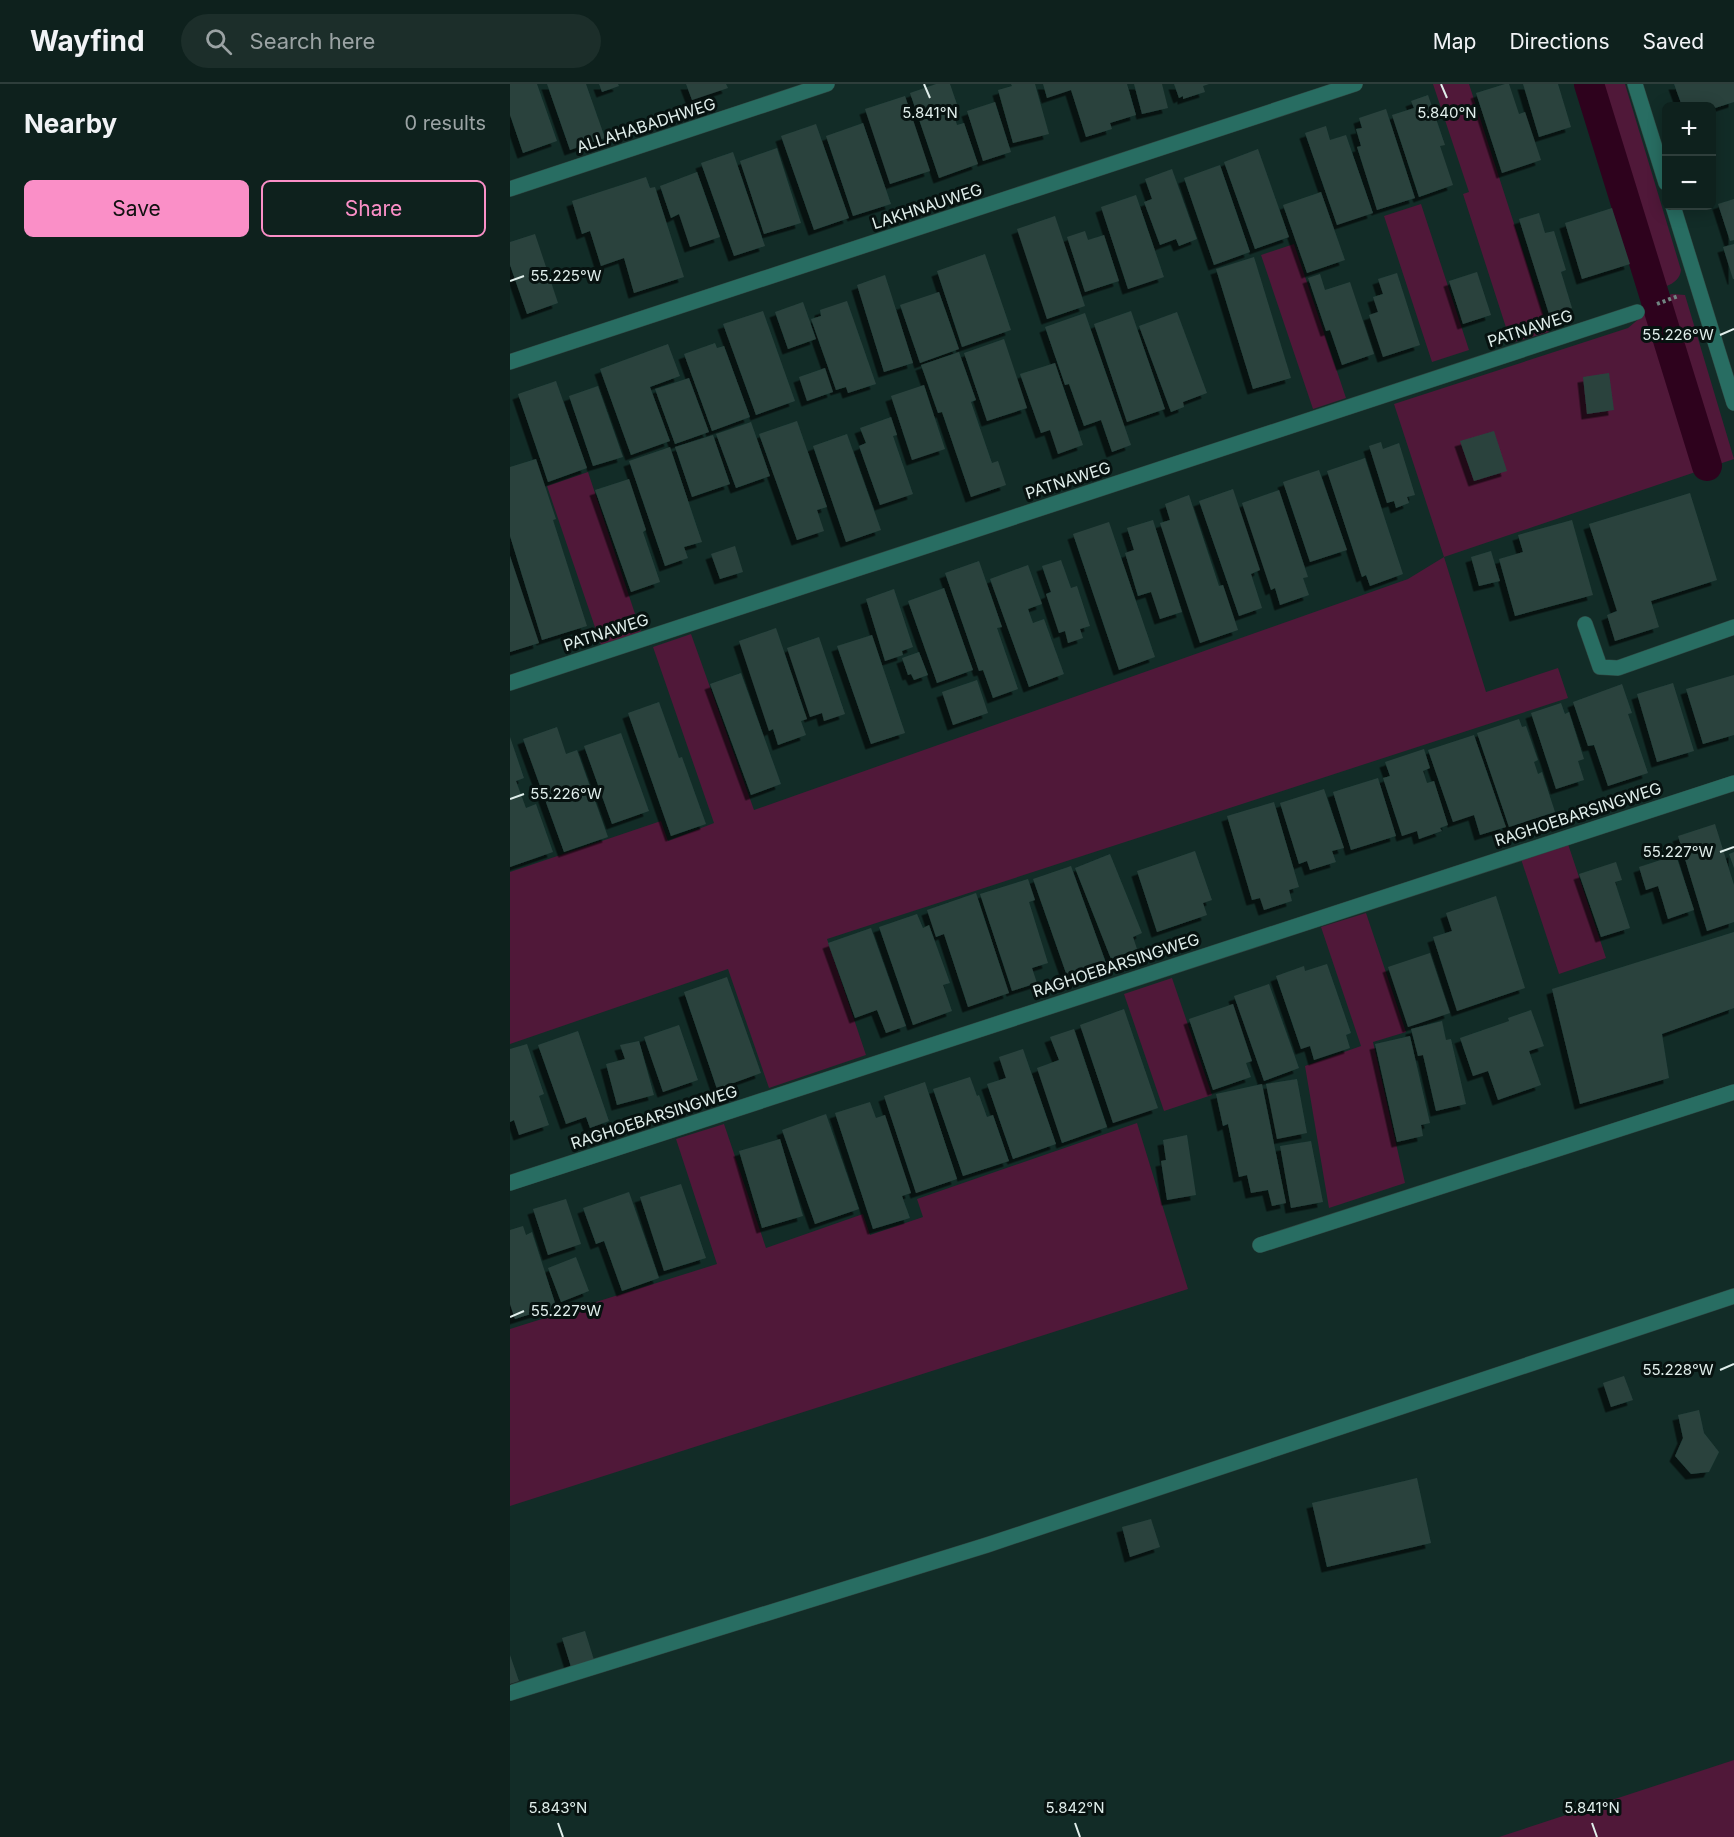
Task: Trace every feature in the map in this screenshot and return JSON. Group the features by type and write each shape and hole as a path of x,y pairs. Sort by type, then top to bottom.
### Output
{"street":[{"name":"ALLAHABADHWEG","path":"510,189 827,84"},
{"name":"LAKHNAUWEG","path":"510,362 1356,84"},
{"path":"1635,84 1662,170"},
{"path":"1675,210 1734,403"},
{"name":"PATNAWEG","path":"510,683 1637,312"},
{"path":"1585,624 1600,667 1618,668 1734,627"},
{"name":"RAGHOEBARSINGWEG","path":"510,1183 1734,783"},
{"path":"1260,1245 1734,1092"},
{"path":"510,1693 987,1545 1734,1296"}],"path":[{"path":"1654,305 1675,297"}],"shaded area":[{"path":"1433,84 1469,84 1549,332 1511,343 1463,194 1469,192"},
{"path":"1578,84 1625,84 1681,270 1676,280 1667,286 1643,292"},
{"path":"1421,204 1469,350 1432,362 1384,216"},
{"path":"1294,244 1346,398 1313,409 1261,255"},
{"path":"1672,294 1685,295 1734,459 1444,557 1394,404 1628,328 1640,318 1646,304"},
{"path":"588,472 641,632 601,645 547,486"},
{"path":"1444,557 1486,692 1558,668 1568,698 827,939 866,1055 769,1088 728,969 510,1044 510,872 661,821 668,841 714,823 653,647 691,634 754,810 1408,579"},
{"path":"1568,844 1606,958 1559,974 1521,859"},
{"path":"1366,913 1406,1032 1373,1042 1405,1183 1329,1208 1305,1066 1361,1046 1321,927"},
{"path":"1172,978 1212,1095 1164,1111 1124,994"},
{"path":"1137,1123 1188,1289 510,1506 510,1329 717,1264 676,1139 724,1124 766,1248 863,1214 870,1235 923,1217 917,1199"},
{"path":"1734,1760 1734,1837 1499,1837"}],"building":[{"path":"510,84 537,84 557,141 523,153 510,115"},
{"path":"547,84 586,84 605,138 570,150"},
{"path":"599,84 618,84 619,86 602,92"},
{"path":"686,84 726,84 728,88 692,100"},
{"path":"936,84 950,84 960,113 954,115 957,125 964,123 978,164 939,178 910,93"},
{"path":"1011,84 1035,84 1049,134 1013,143 998,90 1012,86"},
{"path":"1043,84 1127,84 1136,115 1110,123 1112,129 1086,137 1071,90 1047,98"},
{"path":"1134,84 1162,84 1168,108 1142,114"},
{"path":"1174,84 1209,84 1203,86 1205,92 1183,99 1183,96 1179,98"},
{"path":"1509,84 1519,114 1525,112 1541,160 1502,173 1476,93"},
{"path":"1523,84 1558,84 1571,127 1539,137"},
{"path":"1674,84 1734,84 1734,102 1716,108 1716,102 1681,102"},
{"path":"1428,95 1445,145 1440,146 1453,185 1419,197 1392,115 1414,108 1411,101"},
{"path":"905,96 930,171 890,184 865,109"},
{"path":"995,102 1011,152 983,161 967,111"},
{"path":"1386,109 1415,198 1377,210 1357,147 1361,146 1356,129 1362,128 1359,118"},
{"path":"863,123 891,204 853,216 826,136"},
{"path":"816,124 849,218 814,230 781,136"},
{"path":"1326,126 1330,140 1346,135 1373,213 1337,225 1305,133"},
{"path":"777,148 801,223 764,234 740,161"},
{"path":"1258,149 1289,237 1255,249 1224,162"},
{"path":"733,152 765,246 734,256 701,163"},
{"path":"1220,165 1250,252 1214,265 1184,178"},
{"path":"1172,169 1197,239 1179,246 1176,239 1160,245 1144,202 1152,199 1145,179"},
{"path":"697,172 720,237 690,247 679,214 671,218 660,186"},
{"path":"646,177 650,188 655,187 684,277 634,293 624,258 601,266 590,231 582,234 572,201"},
{"path":"1321,192 1345,260 1307,273 1283,205"},
{"path":"1136,195 1164,277 1128,289 1101,207"},
{"path":"1734,199 1734,240 1730,241 1718,204"},
{"path":"1612,208 1630,264 1582,279 1565,223"},
{"path":"1539,213 1545,233 1554,231 1566,270 1561,272 1572,308 1549,314 1519,219"},
{"path":"1055,216 1085,306 1047,319 1017,229"},
{"path":"1085,231 1088,240 1104,235 1119,281 1085,292 1067,237"},
{"path":"535,234 558,303 527,314 510,265 510,242"},
{"path":"1734,244 1734,279 1733,279 1723,247"},
{"path":"985,254 1011,330 962,347 937,271"},
{"path":"1254,257 1291,378 1253,389 1216,269"},
{"path":"1477,272 1491,315 1463,324 1449,281"},
{"path":"1397,273 1420,345 1383,357 1369,315 1378,312 1373,297 1383,294 1378,279"},
{"path":"1320,274 1325,290 1350,282 1374,354 1342,365 1330,330 1326,331 1308,278"},
{"path":"885,275 913,363 884,372 857,285"},
{"path":"939,292 959,349 920,363 900,305"},
{"path":"847,301 876,384 848,393 846,387 836,390 811,319 821,316 820,310"},
{"path":"803,302 816,339 788,349 775,312"},
{"path":"763,311 795,401 756,415 723,324"},
{"path":"1131,311 1165,409 1127,422 1094,324"},
{"path":"1177,312 1207,393 1183,402 1184,407 1171,412 1139,326"},
{"path":"1085,313 1131,445 1112,452 1101,420 1084,426 1069,384 1065,385 1045,327"},
{"path":"1004,339 1027,408 987,421 964,353"},
{"path":"715,343 717,348 724,346 750,417 712,431 684,354"},
{"path":"668,344 680,376 650,387 670,441 631,455 600,369"},
{"path":"959,352 976,400 971,402 992,463 998,461 1006,485 971,497 942,412 938,413 921,365"},
{"path":"1055,363 1083,445 1058,454 1050,430 1041,433 1020,374"},
{"path":"825,368 833,392 807,401 799,377"},
{"path":"1609,373 1614,410 1587,414 1583,377"},
{"path":"689,378 709,432 675,444 655,389"},
{"path":"556,381 587,468 548,482 518,394"},
{"path":"924,385 945,449 912,460 891,396"},
{"path":"598,386 623,457 593,466 569,396"},
{"path":"891,417 897,435 893,436 913,494 880,505 859,446 866,443 860,428"},
{"path":"797,421 827,507 817,510 824,531 797,540 759,434"},
{"path":"751,422 770,476 736,488 716,434"},
{"path":"1494,431 1507,471 1474,481 1460,441"},
{"path":"847,434 881,530 846,542 813,446"},
{"path":"713,435 730,484 692,497 675,447"},
{"path":"1381,442 1383,449 1399,443 1415,495 1407,497 1409,503 1396,508 1394,501 1387,503 1369,446"},
{"path":"670,447 702,542 684,547 688,558 665,566 629,461"},
{"path":"1365,458 1403,574 1370,586 1366,575 1362,577 1327,471"},
{"path":"536,459 587,626 542,640 510,536 510,467"},
{"path":"1319,470 1347,550 1310,562 1283,482"},
{"path":"629,479 646,530 643,532 660,582 631,592 595,490"},
{"path":"1233,489 1260,570 1251,574 1262,608 1239,616 1199,501"},
{"path":"1279,490 1308,577 1303,578 1309,595 1280,605 1275,588 1271,590 1242,503"},
{"path":"1690,493 1717,580 1651,601 1659,627 1615,641 1607,615 1617,611 1589,524"},
{"path":"1189,495 1219,586 1223,585 1238,630 1200,643 1160,523 1170,520 1165,504"},
{"path":"1153,520 1182,612 1160,619 1151,592 1138,596 1125,553 1134,550 1127,528"},
{"path":"1572,520 1593,595 1515,616 1499,559 1523,552 1518,535"},
{"path":"1109,522 1155,657 1119,670 1073,534"},
{"path":"735,546 743,572 720,579 711,554"},
{"path":"1491,551 1500,581 1479,586 1471,557"},
{"path":"510,556 539,643 510,652"},
{"path":"1061,560 1071,588 1077,586 1090,626 1080,629 1083,638 1068,643 1065,631 1059,633 1046,594 1051,592 1042,566"},
{"path":"979,561 1002,627 997,628 1018,689 993,698 983,670 979,671 945,573"},
{"path":"1028,565 1042,604 1028,609 1033,623 1044,619 1064,674 1029,687 990,579"},
{"path":"944,588 973,670 937,683 908,601"},
{"path":"894,589 913,647 902,651 903,655 885,661 866,599"},
{"path":"776,628 807,719 801,721 806,735 778,745 773,729 769,731 739,641"},
{"path":"872,635 905,733 871,744 837,646"},
{"path":"819,637 845,714 824,721 822,713 810,717 787,648"},
{"path":"919,652 928,675 914,680 911,674 908,675 902,658"},
{"path":"741,673 781,784 751,795 710,684"},
{"path":"1734,675 1734,735 1703,744 1686,689"},
{"path":"977,680 988,713 953,725 942,692"},
{"path":"1673,683 1694,751 1657,762 1637,694"},
{"path":"1622,684 1632,713 1628,714 1648,773 1608,786 1594,745 1588,746 1573,702"},
{"path":"659,702 706,824 671,836 628,713"},
{"path":"1561,703 1565,714 1569,712 1584,759 1578,761 1584,780 1556,789 1531,713"},
{"path":"1519,719 1522,727 1526,726 1538,760 1534,762 1538,774 1542,772 1555,812 1509,827 1477,733"},
{"path":"557,727 566,754 577,750 608,837 564,852 523,739"},
{"path":"621,733 649,811 612,824 584,746"},
{"path":"1474,735 1506,827 1480,835 1474,815 1453,822 1428,750"},
{"path":"510,737 524,778 516,781 526,808 536,804 553,852 510,867"},
{"path":"1424,749 1430,768 1423,771 1427,783 1434,781 1448,825 1440,828 1442,831 1419,839 1417,831 1402,836 1383,778 1390,776 1385,762"},
{"path":"1378,778 1396,836 1351,850 1333,792"},
{"path":"1324,789 1344,848 1332,851 1336,862 1310,870 1307,861 1299,864 1280,803"},
{"path":"1274,802 1299,887 1289,890 1292,901 1264,910 1260,898 1252,900 1227,816"},
{"path":"1715,824 1734,885 1734,922 1707,931 1678,836"},
{"path":"1195,851 1212,900 1203,903 1207,915 1157,932 1137,871"},
{"path":"1734,852 1734,868 1729,854"},
{"path":"1110,854 1142,933 1133,937 1137,949 1111,959 1075,868"},
{"path":"1676,855 1694,910 1668,919 1658,886 1646,890 1639,867"},
{"path":"1616,862 1622,880 1615,882 1630,928 1601,937 1579,874"},
{"path":"1071,866 1106,963 1067,976 1033,879"},
{"path":"1028,879 1035,900 1029,902 1048,963 1032,968 1037,983 1012,991 980,894"},
{"path":"976,893 1009,993 968,1007 944,934 936,937 927,910"},
{"path":"1496,896 1525,988 1457,1011 1433,937 1452,931 1446,913"},
{"path":"917,914 923,928 929,925 950,983 943,985 952,1011 913,1025 879,927"},
{"path":"871,928 906,1026 886,1033 877,1010 855,1018 828,943"},
{"path":"1734,932 1734,1008 1662,1034 1669,1078 1580,1104 1552,989"},
{"path":"1430,953 1450,1013 1408,1027 1388,967"},
{"path":"1327,964 1351,1033 1346,1035 1350,1048 1314,1060 1310,1046 1301,1049 1276,976 1304,966 1305,971"},
{"path":"727,977 761,1073 717,1089 684,992"},
{"path":"1269,984 1299,1068 1264,1081 1234,996"},
{"path":"1233,1004 1252,1061 1246,1063 1251,1077 1213,1090 1189,1019"},
{"path":"1124,1009 1158,1108 1113,1123 1080,1025"},
{"path":"1531,1010 1544,1046 1529,1051 1541,1085 1498,1100 1488,1071 1473,1076 1460,1038 1509,1021 1508,1018"},
{"path":"1442,1021 1446,1040 1451,1039 1466,1104 1436,1111 1423,1055 1418,1056 1411,1029"},
{"path":"679,1025 698,1080 663,1092 644,1037"},
{"path":"1074,1029 1107,1127 1062,1143 1037,1068 1059,1060 1050,1037"},
{"path":"578,1031 609,1121 590,1128 586,1117 566,1124 538,1045"},
{"path":"1410,1036 1430,1123 1421,1125 1423,1136 1397,1142 1375,1044"},
{"path":"639,1041 654,1095 617,1105 606,1064 625,1059 620,1045"},
{"path":"527,1044 544,1094 539,1096 549,1125 519,1135 514,1120 510,1122 510,1049"},
{"path":"1023,1049 1056,1144 1013,1159 987,1084 1006,1078 999,1057"},
{"path":"970,1077 987,1117 993,1115 1009,1161 963,1176 933,1089"},
{"path":"1297,1079 1307,1133 1277,1139 1266,1084"},
{"path":"925,1082 957,1179 916,1193 884,1096"},
{"path":"1262,1084 1286,1203 1272,1206 1268,1190 1251,1193 1247,1175 1239,1177 1228,1124 1223,1126 1216,1094"},
{"path":"870,1102 876,1118 885,1115 911,1193 902,1196 910,1218 873,1229 835,1113"},
{"path":"826,1114 859,1209 815,1224 782,1130"},
{"path":"1187,1135 1196,1195 1167,1200 1161,1161 1166,1160 1163,1140"},
{"path":"780,1139 803,1216 762,1228 739,1151"},
{"path":"1311,1141 1323,1202 1291,1208 1280,1146"},
{"path":"681,1184 706,1258 664,1271 640,1197"},
{"path":"629,1192 659,1278 622,1291 604,1241 596,1244 583,1208"},
{"path":"566,1199 581,1244 548,1255 533,1209"},
{"path":"523,1226 526,1235 532,1232 556,1306 515,1319 510,1304 510,1230"},
{"path":"576,1257 589,1291 561,1302 548,1268"},
{"path":"1624,1376 1633,1400 1611,1407 1603,1383"},
{"path":"1699,1410 1704,1433 1719,1452 1709,1472 1691,1474 1675,1456 1683,1438 1678,1415"},
{"path":"1417,1478 1431,1543 1327,1567 1312,1503"},
{"path":"1151,1519 1160,1547 1130,1557 1122,1527"},
{"path":"585,1631 594,1660 571,1667 562,1638"},
{"path":"510,1655 519,1681 510,1684"}],"waterway":[{"path":"1589,84 1707,466"}]}
